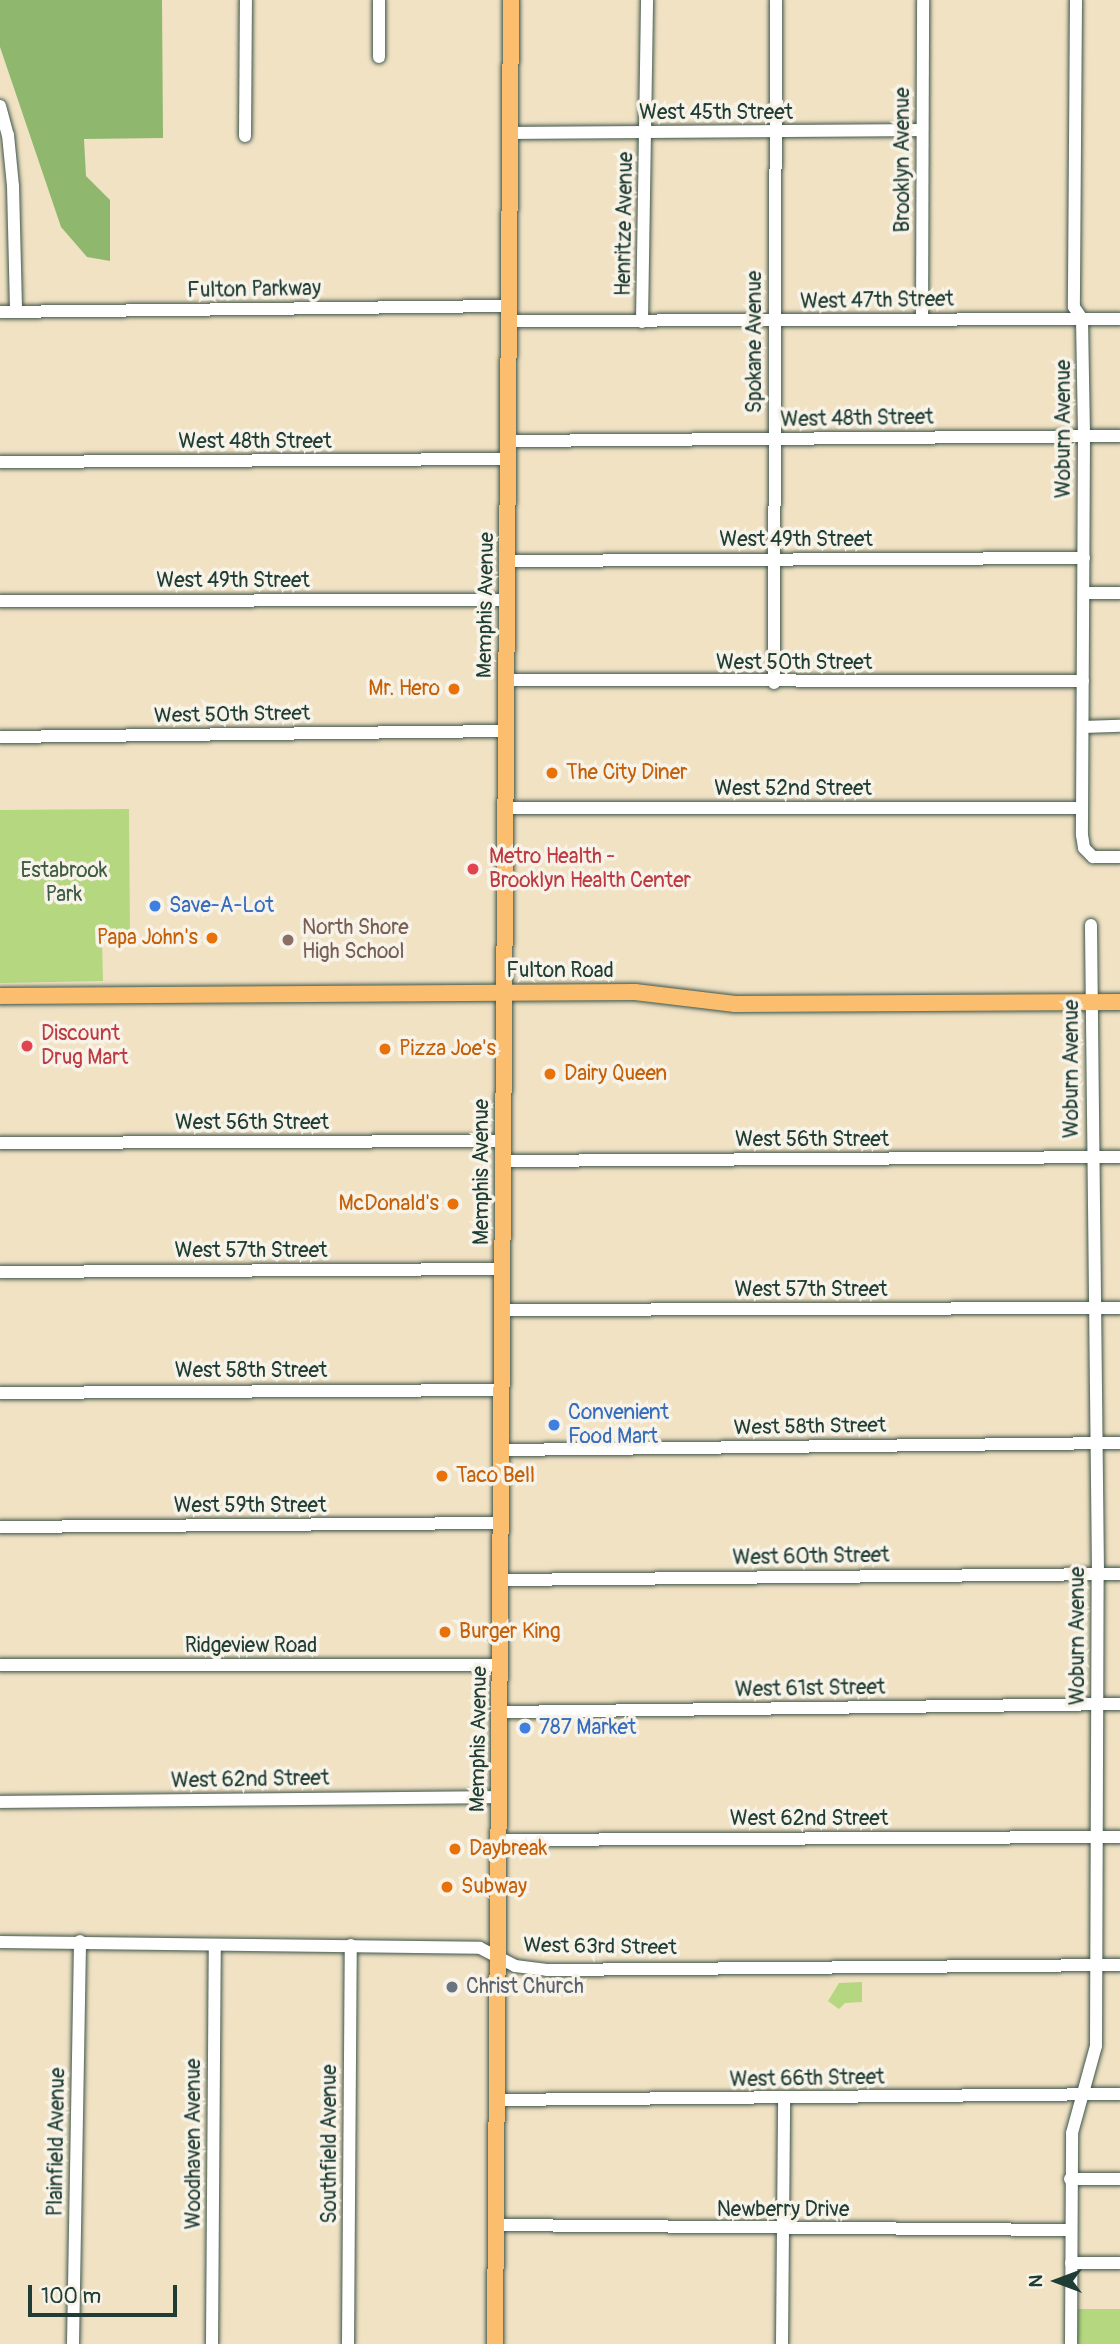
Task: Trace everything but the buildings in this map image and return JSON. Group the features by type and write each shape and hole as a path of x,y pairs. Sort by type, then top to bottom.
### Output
{"main road":[{"name":"Memphis Avenue","path":"495,2344 496,1953 502,1665 501,1450 510,459 508,314 511,0"},
{"name":"Fulton Road","path":"0,996 635,992 735,1003 1120,1002"}],"street":[{"path":"245,136 246,0"},
{"path":"379,0 379,57"},
{"name":"Henritze Avenue","path":"642,322 647,0"},
{"name":"Spokane Avenue","path":"774,683 776,0"},
{"name":"Brooklyn Avenue","path":"922,319 923,0"},
{"name":"Woburn Avenue","path":"1076,0 1074,307 1082,319 1084,848 1093,857 1120,857"},
{"path":"0,106 8,135 13,186 16,312"},
{"name":"West 45th Street","path":"510,133 922,130"},
{"name":"Fulton Parkway","path":"0,312 508,314"},
{"name":"West 47th Street","path":"508,314 642,322 1120,319"},
{"name":"West 48th Street","path":"510,441 1120,436"},
{"name":"West 48th Street","path":"0,463 510,459"},
{"name":"West 49th Street","path":"508,561 1084,558"},
{"path":"1084,593 1120,593"},
{"name":"West 49th Street","path":"0,601 508,600"},
{"name":"West 50th Street","path":"506,680 774,683 1083,681"},
{"path":"1083,727 1120,726"},
{"name":"West 50th Street","path":"0,737 506,730"},
{"name":"West 52nd Street","path":"505,808 1082,808"},
{"name":"Woburn Avenue","path":"1071,2344 1072,2133 1096,2046 1098,1574 1093,1308 1091,925"},
{"name":"West 56th Street","path":"0,1143 503,1141"},
{"name":"West 56th Street","path":"503,1161 1120,1157"},
{"name":"West 57th Street","path":"0,1272 503,1269"},
{"name":"West 57th Street","path":"502,1310 1120,1308"},
{"name":"West 58th Street","path":"0,1392 502,1390"},
{"name":"West 58th Street","path":"501,1450 1120,1443"},
{"name":"West 59th Street","path":"0,1527 501,1523"},
{"name":"West 60th Street","path":"502,1580 1120,1574"},
{"name":"Ridgeview Road","path":"0,1665 502,1665"},
{"name":"West 61st Street","path":"501,1712 1120,1704"},
{"name":"West 62nd Street","path":"0,1802 500,1797"},
{"name":"West 62nd Street","path":"499,1840 1120,1837"},
{"name":"Plainfield Avenue","path":"74,2344 80,1941"},
{"name":"West 63rd Street","path":"0,1942 480,1948 496,1953 515,1966 547,1970 1120,1965"},
{"name":"Woodhaven Avenue","path":"212,2344 215,1945"},
{"name":"Southfield Avenue","path":"348,2344 351,1945"},
{"name":"West 66th Street","path":"495,2100 1120,2094"},
{"path":"782,2344 784,2099"},
{"path":"1070,2179 1120,2179"},
{"name":"Newberry Drive","path":"495,2225 1071,2230"},
{"path":"1071,2263 1120,2263"}],"green space":[{"path":"0,0 162,0 163,138 84,139 86,176 110,200 110,261 87,257 61,227 0,47"},
{"name":"Estabrook Park","path":"129,809 130,942 102,942 103,981 0,983 0,810"},
{"path":"862,1982 862,2002 845,2003 839,2009 828,2001 839,1983"},
{"path":"1078,2309 1120,2309 1120,2344 1078,2344"}],"place":[{"name":"Mr. Hero","path":"454,689"},
{"name":"The City Diner","path":"552,773"},
{"name":"Metro Health - Brooklyn Health Center","path":"473,869"},
{"name":"Save-A-Lot","path":"155,906"},
{"name":"Papa John's","path":"212,938"},
{"name":"North Shore High School","path":"288,940"},
{"name":"Discount Drug Mart","path":"27,1046"},
{"name":"Pizza Joe's","path":"385,1049"},
{"name":"Dairy Queen","path":"550,1074"},
{"name":"McDonald's","path":"453,1204"},
{"name":"Convenient Food Mart","path":"554,1425"},
{"name":"Taco Bell","path":"442,1476"},
{"name":"Burger King","path":"445,1632"},
{"name":"787 Market","path":"525,1728"},
{"name":"Daybreak","path":"455,1849"},
{"name":"Subway","path":"447,1887"},
{"name":"Christ Church","path":"452,1987"}]}
